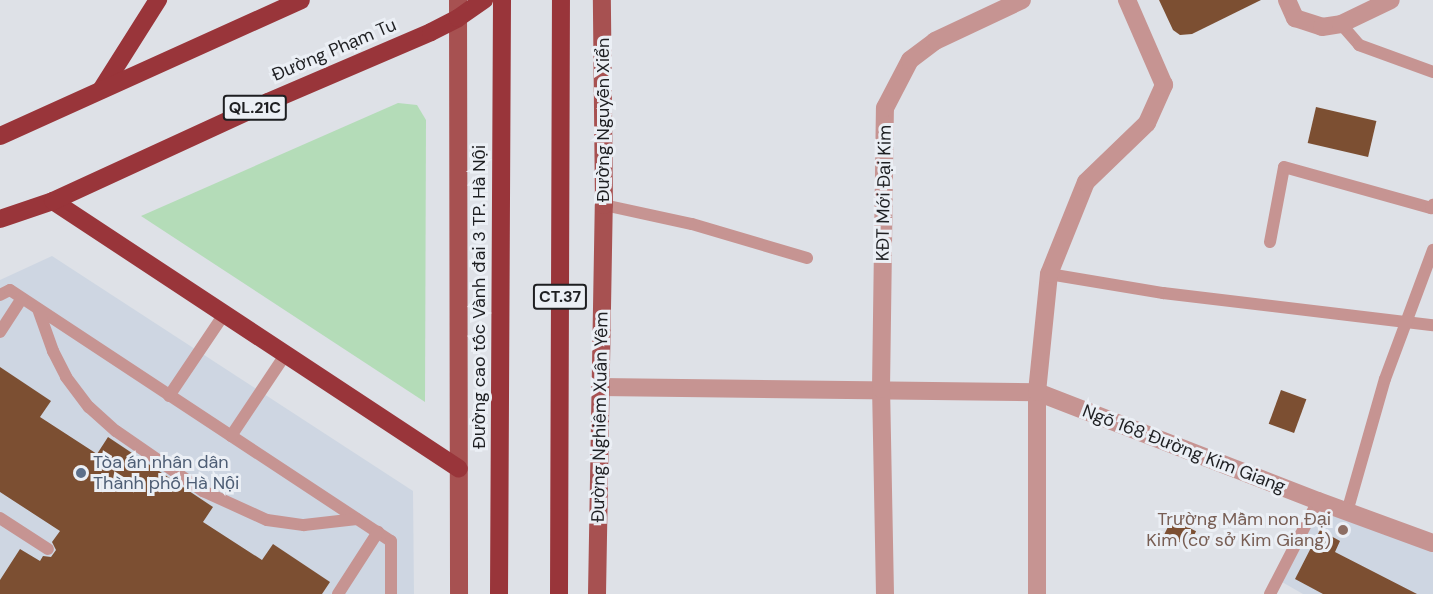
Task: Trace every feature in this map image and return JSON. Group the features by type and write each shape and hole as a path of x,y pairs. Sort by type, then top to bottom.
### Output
{"highway":[{"path":"101,90 158,0"},
{"path":"0,136 302,0"},
{"name":"Đường Phạm Tu","path":"0,219 53,201 458,9 484,0"},
{"name":"Đường cao tốc Vành đai 3 TP. Hà Nội","path":"499,594 502,0"},
{"name":"CT.37","path":"559,594 561,0"},
{"path":"53,201 459,469"}],"main road":[{"name":"Đường Nguyễn Xiển","path":"602,0 603,240"},
{"path":"458,9 459,594"},
{"name":"Đường Nghiêm Xuân Yêm","path":"597,594 603,240"}],"street":[{"name":"KĐT Mới Đại Kim","path":"885,594 882,389 885,108 910,60 935,41 1022,0"},
{"path":"1037,594 1037,392 1049,274 1086,182 1147,123 1164,85 1127,0"},
{"path":"1287,0 1295,18 1322,27 1341,24 1391,0"},
{"path":"600,387 1037,392"},
{"name":"Ngõ 168 Đường Kim Giang","path":"1037,392 1433,543"}],"lane":[{"path":"1341,24 1359,45 1433,72"},
{"path":"1270,242 1284,167 1431,208 1433,205"},
{"path":"604,205 692,224 807,258"},
{"path":"1347,512 1385,379 1433,250"},
{"path":"1049,274 1163,293 1433,325"},
{"path":"5,292 22,298 391,541 391,594"},
{"path":"0,332 22,298"},
{"path":"38,309 62,368 89,407 116,431 203,491 267,520 304,525 357,519"},
{"path":"170,396 224,314"},
{"path":"231,436 285,355"},
{"path":"1270,594 1318,501"},
{"path":"0,518 48,549"},
{"path":"338,594 378,532"}],"shaded area":[{"path":"52,256 413,491 414,594 0,594 0,280"},
{"name":"Trường Mầm non Đại Kim (cơ sở Kim Giang)","path":"1321,508 1433,552 1433,594 1303,594 1282,582"}],"green space":[{"path":"398,103 417,105 426,120 425,402 141,216"}],"building":[{"path":"1159,0 1261,0 1192,34 1180,35 1173,30"},
{"path":"1316,107 1376,121 1368,157 1308,143"},
{"name":"Tòa án nhân dân Thành phố Hà Nội","path":"0,367 51,401 40,417 97,454 108,437 213,507 203,522 262,560 273,544 330,582 322,594 0,594 0,580 20,549 40,561 43,556 51,557 56,550 52,542 60,531 0,492"},
{"path":"1281,390 1306,399 1294,433 1269,424"},
{"path":"1172,519 1196,531 1188,546 1164,534"},
{"path":"1320,530 1340,541 1335,552 1417,594 1323,594 1295,579"}],"place":[{"name":"Tòa án nhân dân Thành phố Hà Nội","path":"81,473"},
{"name":"Trường Mầm non Đại Kim (cơ sở Kim Giang)","path":"1343,530"}]}
